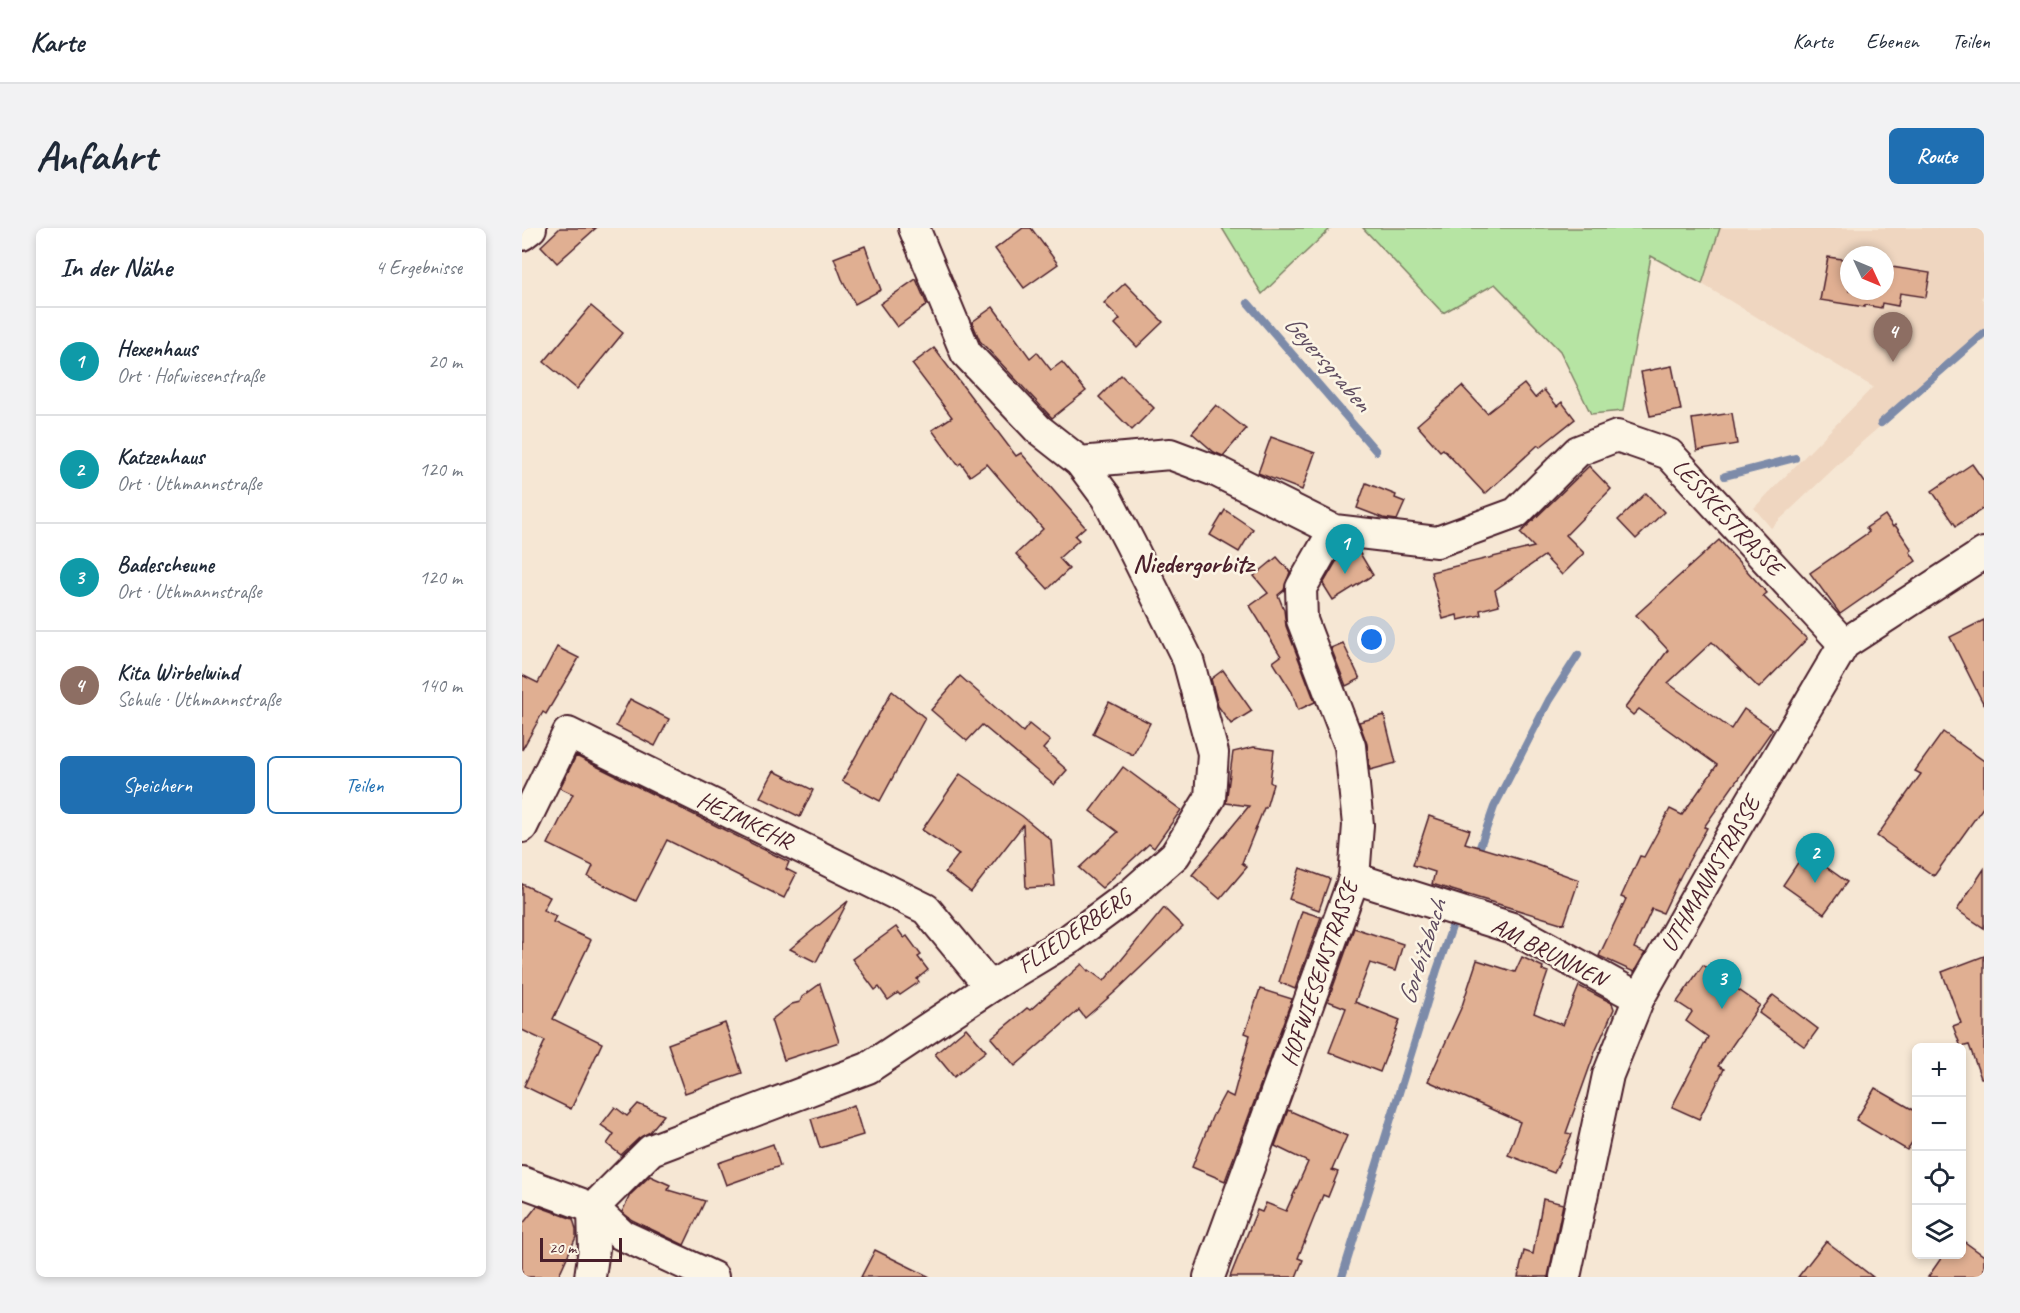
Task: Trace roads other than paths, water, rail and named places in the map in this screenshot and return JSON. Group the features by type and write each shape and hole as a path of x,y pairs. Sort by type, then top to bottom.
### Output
{"street":[{"path":"522,235 531,228"},
{"path":"914,228 966,353 1038,429 1080,462"},
{"name":"LESSKESTRASSE","path":"1080,462 1170,454 1218,472 1334,530 1437,542 1516,513 1578,451 1617,436 1669,454 1844,644"},
{"name":"FLIEDERBERG","path":"593,1208 651,1150 868,1068 990,987 1071,938 1132,893 1175,855 1210,798 1213,753 1188,660 1106,497 1080,462"},
{"name":"HOFWIESENSTRASSE","path":"1209,1277 1354,878 1358,825 1350,746 1302,621 1302,588 1334,530"},
{"name":"UTHMANNSTRASSE","path":"1565,1277 1608,1075 1639,998 1844,644 1984,553"},
{"name":"HEIMKEHR","path":"522,827 568,733 926,909 990,987"},
{"name":"AM BRUNNEN","path":"1354,878 1512,928 1639,998"},
{"path":"522,1182 593,1208 622,1235 713,1277"},
{"path":"590,1277 594,1249 593,1208"}],"waterway":[{"name":"Geyersgraben","path":"1248,303 1376,451"},
{"name":"Gorbitzbach","path":"1881,423 1984,333"},
{"name":"Gorbitzbach","path":"1725,476 1795,458"},
{"name":"Gorbitzbach","path":"1476,858 1494,807 1549,700 1578,655"},
{"name":"Gorbitzbach","path":"1342,1277 1437,970 1467,884"}],"place":[{"name":"Kita Wirbelwind","path":"1893,362"},
{"name":"Hexenhaus","path":"1345,574"},
{"name":"Katzenhaus","path":"1815,883"},
{"name":"Badescheune","path":"1722,1009"}],"district":[{"name":"Niedergorbitz","path":"1193,563"}]}
